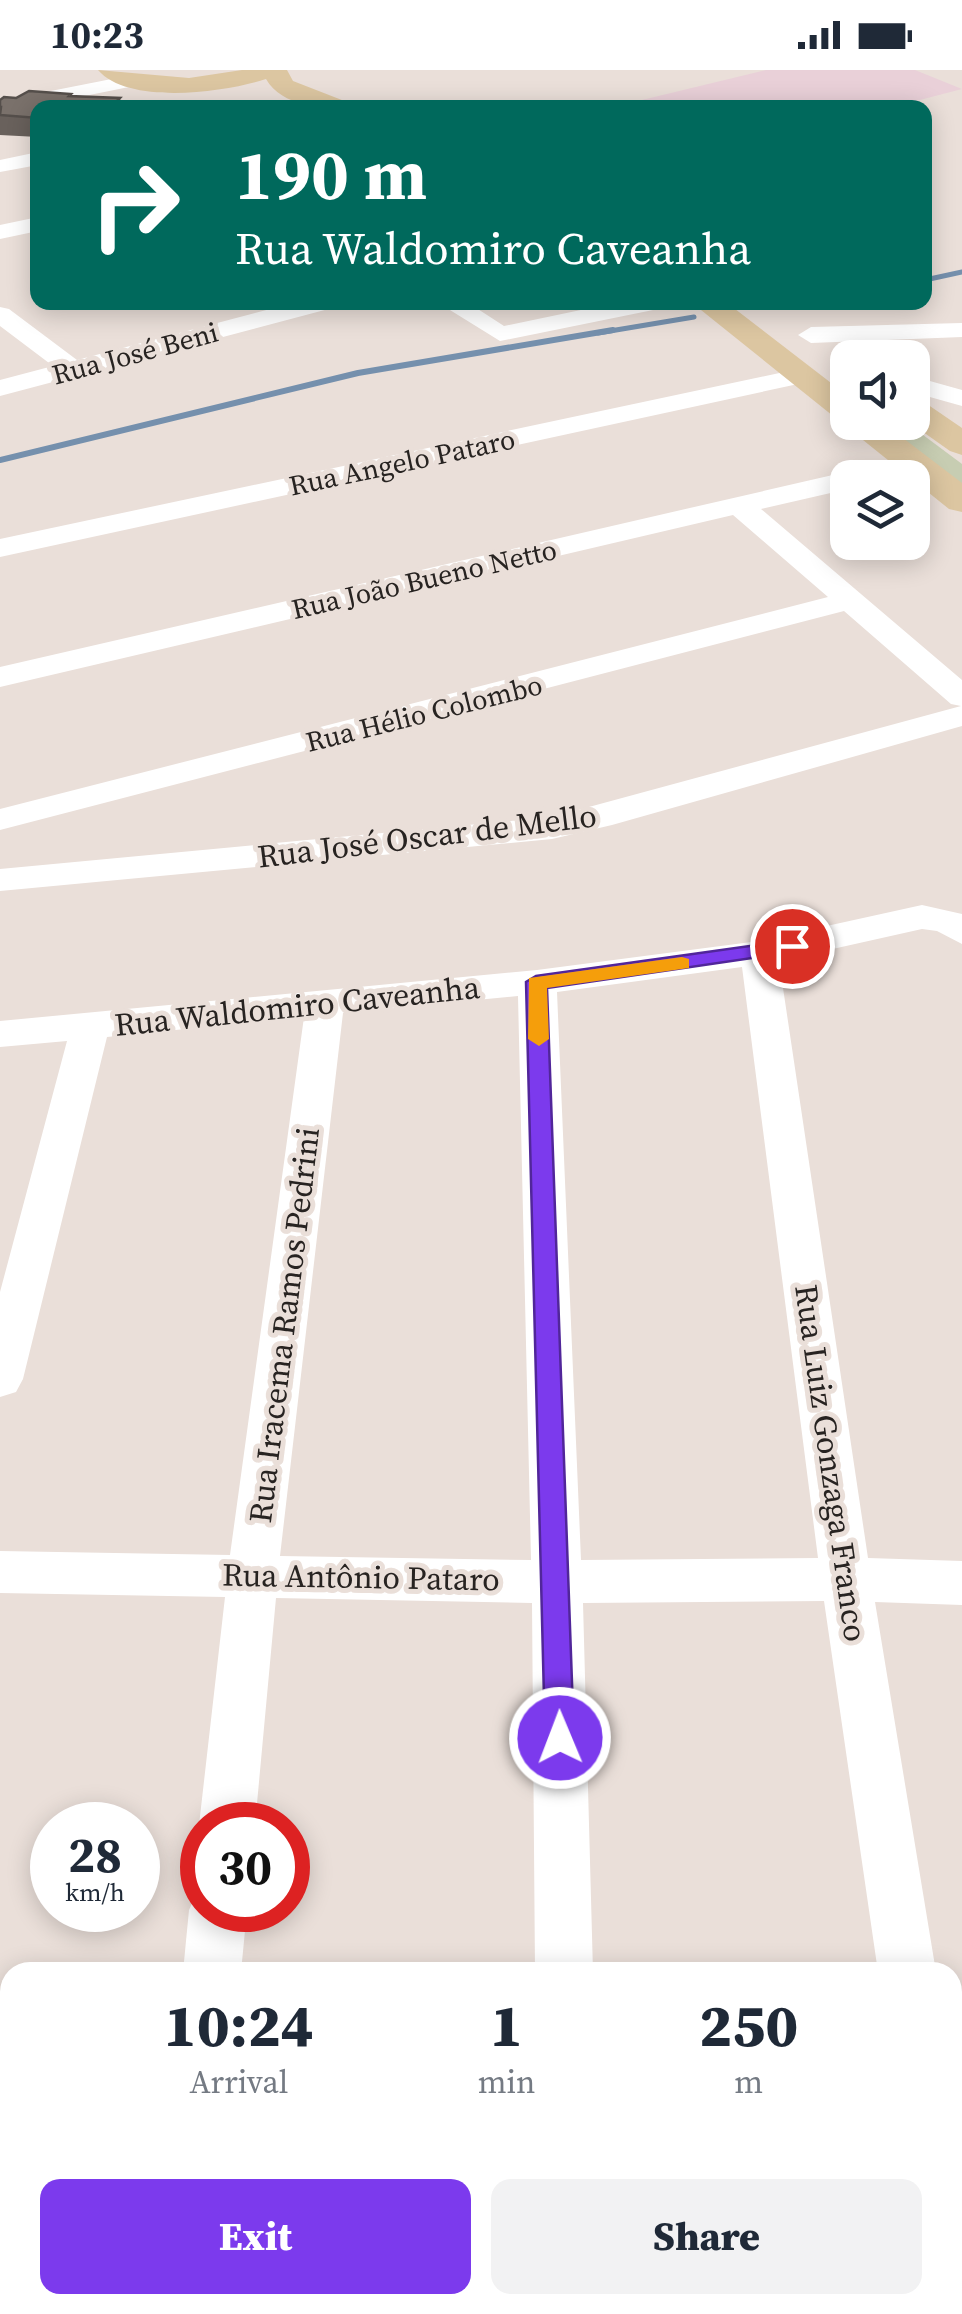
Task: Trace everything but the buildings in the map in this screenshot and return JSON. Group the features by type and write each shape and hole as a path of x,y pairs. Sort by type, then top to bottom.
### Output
{"main road":[{"path":"111,70 138,80 197,84 270,70 282,86 318,100"},
{"path":"197,84 254,100"},
{"path":"716,310 830,398"},
{"path":"780,313 827,347"},
{"path":"748,335 827,347"},
{"path":"930,422 962,444"},
{"path":"881,440 905,460"},
{"path":"930,478 962,501"}],"street":[{"path":"0,90 52,80 78,70"},
{"path":"36,100 138,80"},
{"path":"0,107 30,101"},
{"path":"0,232 30,226"},
{"path":"6,307 73,369"},
{"name":"Rua José Beni","path":"0,388 297,310"},
{"path":"461,310 500,334 618,310"},
{"path":"827,347 962,330"},
{"name":"Rua Angelo Pataro","path":"0,548 803,376"},
{"path":"930,389 962,398"},
{"name":"Rua João Bueno Netto","path":"0,677 830,484"},
{"path":"740,506 962,697"},
{"name":"Rua Hélio Colombo","path":"0,820 848,601"},
{"name":"Rua José Oscar de Mello","path":"0,880 552,828 600,818 962,716"},
{"path":"35,812 60,874"},
{"name":"Rua Waldomiro Caveanha","path":"0,1034 536,982 759,953 922,918 955,926"},
{"name":"Rua Luiz Gonzaga Franco","path":"759,953 846,1579 905,1962"},
{"path":"536,982 564,1962"},
{"name":"Rua Iracema Ramos Pedrini","path":"229,1802 253,1574 325,1004"},
{"path":"0,1379 90,1026"},
{"name":"Rua Antônio Pataro","path":"0,1572 556,1582 846,1579 962,1584"},
{"path":"213,1962 216,1932"}],"shaded area":[{"path":"766,70 915,70 962,89 920,100 642,100"}],"green space":[{"path":"903,440 930,440 962,464 962,484 930,460"}],"waterway":[{"path":"932,278 962,272"},
{"path":"598,333 694,317"},
{"path":"0,460 358,373 613,330"}],"slow traffic":[{"path":"539,1039 536,982 682,963"}],"route":[{"path":"560,1738 536,982 792,946"}]}
